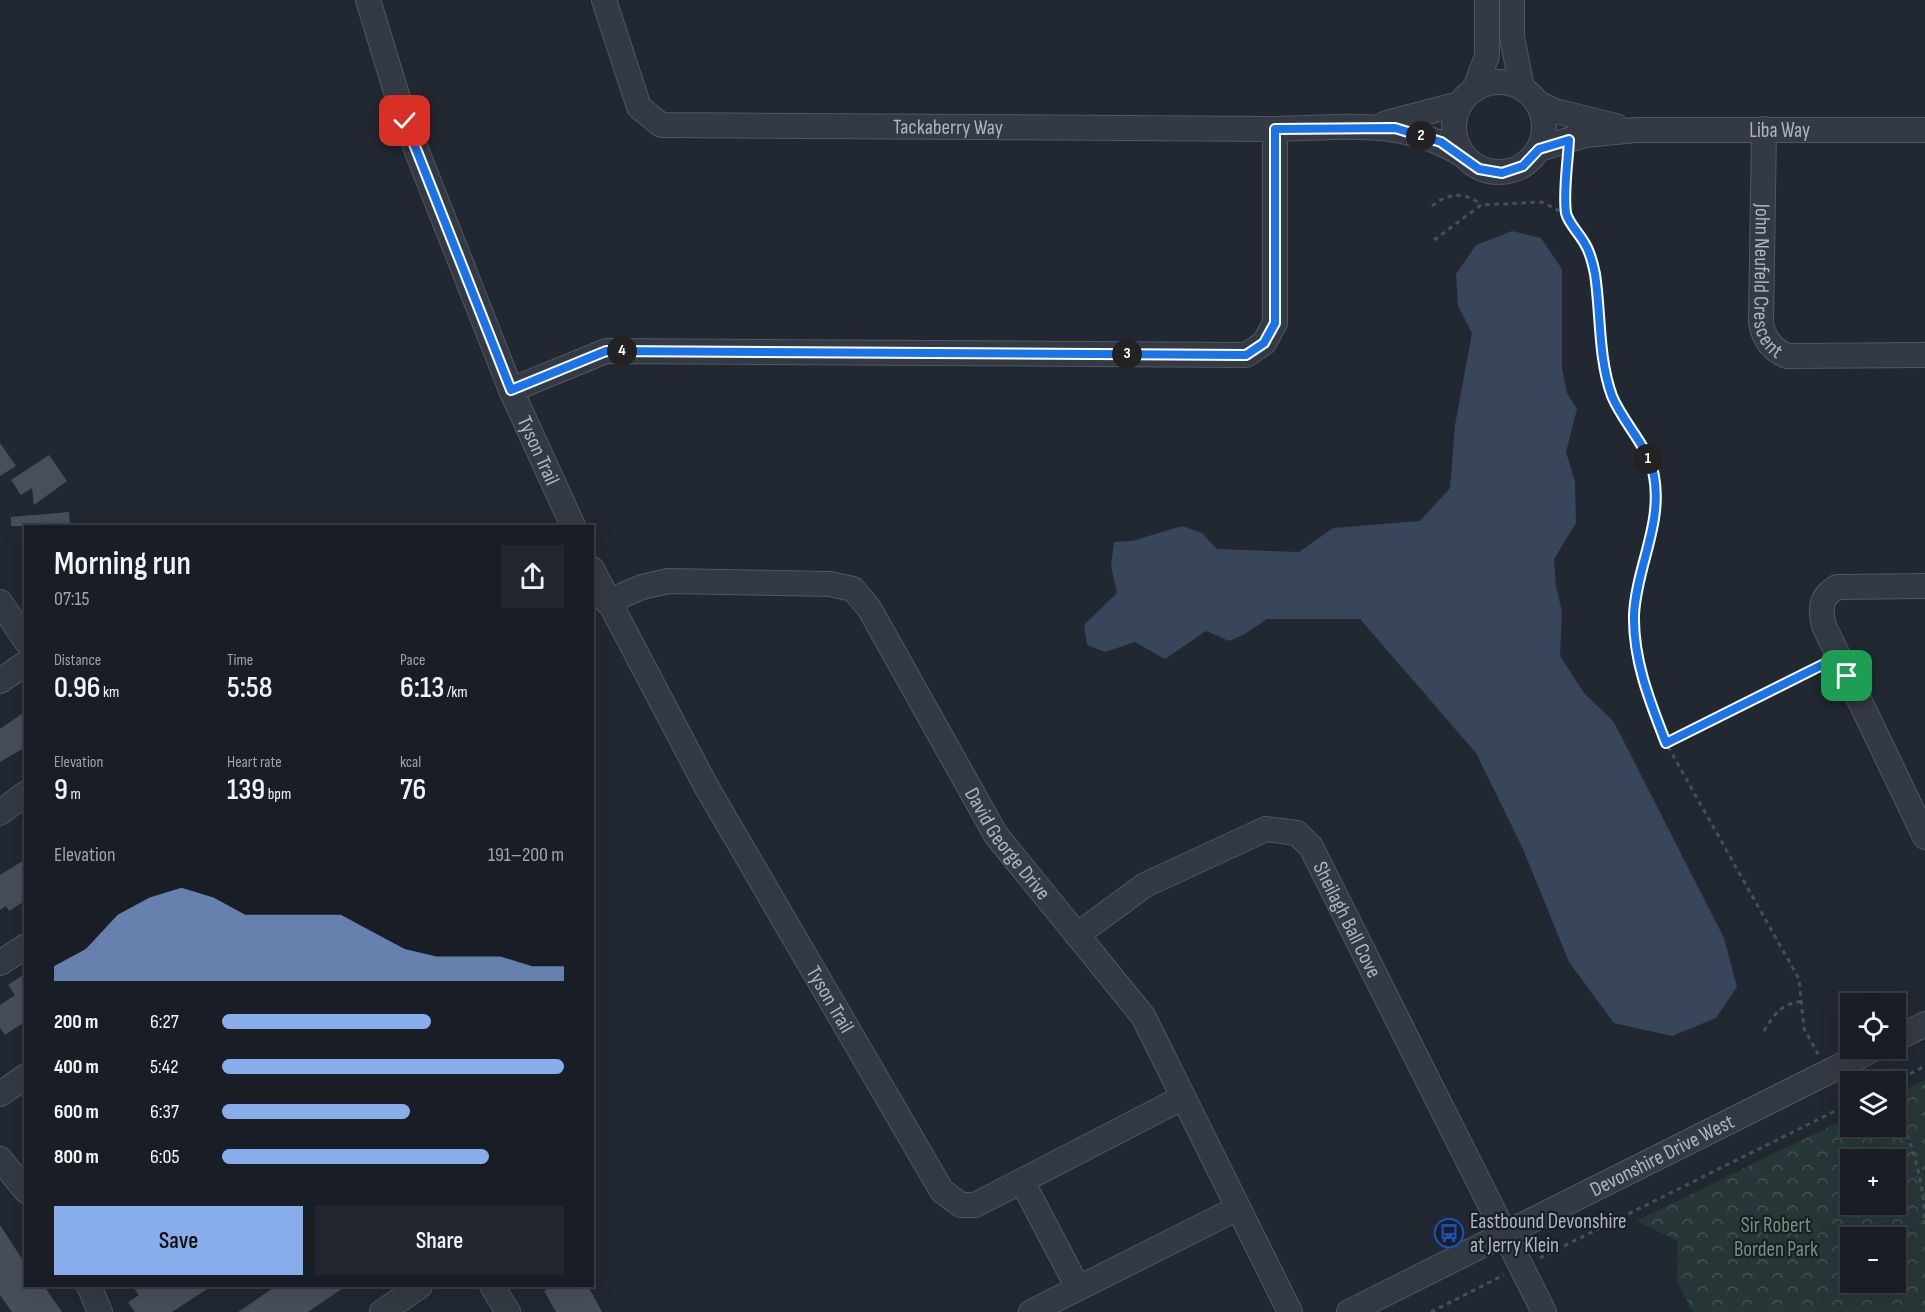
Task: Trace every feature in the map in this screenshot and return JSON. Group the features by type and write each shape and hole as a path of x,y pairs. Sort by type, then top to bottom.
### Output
{"street":[{"name":"Tyson Trail","path":"368,0 405,121 511,390 573,525"},
{"name":"Tackaberry Way","path":"604,0 639,107 662,125 1275,129 1375,127"},
{"path":"1461,154 1453,129 1487,56 1487,0"},
{"path":"1375,127 1408,131 1441,142 1461,154 1479,169 1502,173 1523,166 1539,149 1544,126 1530,95 1512,37 1512,0"},
{"path":"1375,127 1467,96 1498,81 1530,95"},
{"name":"Liba Way","path":"1530,95 1555,111 1636,130"},
{"path":"511,390 606,351 1246,355 1264,343 1275,323 1275,129"},
{"name":"John Neufeld Crescent","path":"1764,129 1761,323 1772,348 1787,356 1925,356"},
{"name":"Liba Way","path":"1539,149 1569,140 1636,130 1925,130"},
{"name":"Tyson Trail","path":"594,573 607,602 706,786 942,1191 961,1205 975,1205 1182,1098"},
{"name":"David George Drive","path":"607,602 642,586 668,581 830,584 853,589 869,608 996,835 1143,1016 1290,1312"},
{"path":"1925,586 1852,585 1837,587 1826,594 1820,608 1838,657 1925,837"},
{"path":"0,602 24,639"},
{"path":"0,681 24,664"},
{"name":"Sheilagh Ball Cove","path":"1077,935 1155,880 1266,829 1297,832 1311,848 1544,1312"},
{"path":"0,963 24,947"},
{"path":"1906,1034 1925,1024"},
{"name":"Devonshire Drive West","path":"1349,1312 1854,1059"},
{"path":"0,1094 24,1077"},
{"path":"0,1159 24,1189"},
{"path":"1022,1181 1078,1288"},
{"path":"1031,1312 1238,1208"},
{"path":"89,1287 100,1312"},
{"path":"382,1312 419,1287"},
{"path":"493,1287 508,1312"}],"path":[{"path":"1566,214 1569,140"},
{"path":"1432,206 1443,196 1460,195 1473,197 1481,205"},
{"path":"1434,240 1481,205 1542,202 1566,214 1586,244 1594,270 1606,371 1612,394 1621,416 1645,452 1654,475 1656,497 1653,528 1642,565 1634,615 1638,658 1647,695 1666,743 1799,979 1804,1029 1818,1054"},
{"path":"1666,743 1838,657"},
{"path":"1764,1031 1777,1010 1790,1003 1803,1001"},
{"path":"1906,1076 1925,1066"},
{"path":"1431,1312 1840,1108"},
{"path":"1906,1137 1924,1191 1925,1224"},
{"path":"1918,1170 1925,1175"}],"green space":[{"name":"Sir Robert Borden Park","path":"1925,1080 1925,1312 1693,1312 1677,1282 1678,1241 1636,1221 1840,1121 1840,1137 1906,1137 1906,1089"}],"water":[{"path":"1512,231 1541,238 1562,269 1562,368 1567,393 1577,409 1566,452 1575,482 1576,523 1554,559 1556,586 1562,612 1560,656 1584,693 1614,722 1724,938 1737,987 1716,1018 1672,1036 1614,1023 1569,962 1523,849 1476,753 1360,619 1267,619 1245,634 1229,641 1206,631 1165,659 1135,642 1105,652 1087,645 1084,625 1117,593 1111,566 1114,542 1132,541 1182,526 1202,533 1217,549 1299,552 1333,528 1420,521 1450,488 1455,425 1472,333 1458,306 1456,274 1476,245"}],"building":[{"path":"0,443 16,466 0,476"},
{"path":"49,455 67,481 34,505 32,488 21,495 11,480"},
{"path":"69,512 70,525 11,526 11,517"},
{"path":"24,712 24,748 0,762 0,729"},
{"path":"24,860 24,901 9,911 6,906 0,910 0,875"},
{"path":"24,974 24,1022 5,1035 0,1028 0,1005 15,995 8,985"},
{"path":"0,1225 24,1262 24,1287 45,1287 62,1312 12,1312 0,1295"},
{"path":"133,1287 210,1287 172,1312 135,1312 128,1302 139,1295"},
{"path":"275,1287 345,1287 308,1312 238,1312"},
{"path":"552,1287 589,1287 602,1312 556,1312 544,1291"}],"place":[{"name":"Eastbound Devonshire at Jerry Klein","path":"1449,1233"}],"route":[{"path":"405,121 511,390 606,351 1246,355 1264,343 1275,323 1275,129 1395,128 1441,142 1461,154 1479,169 1502,173 1523,166 1539,149 1569,140 1566,214 1586,244 1594,270 1606,371 1612,394 1621,416 1645,452 1654,475 1656,497 1653,528 1642,565 1634,615 1638,658 1647,695 1666,743 1838,657 1847,676"}]}
